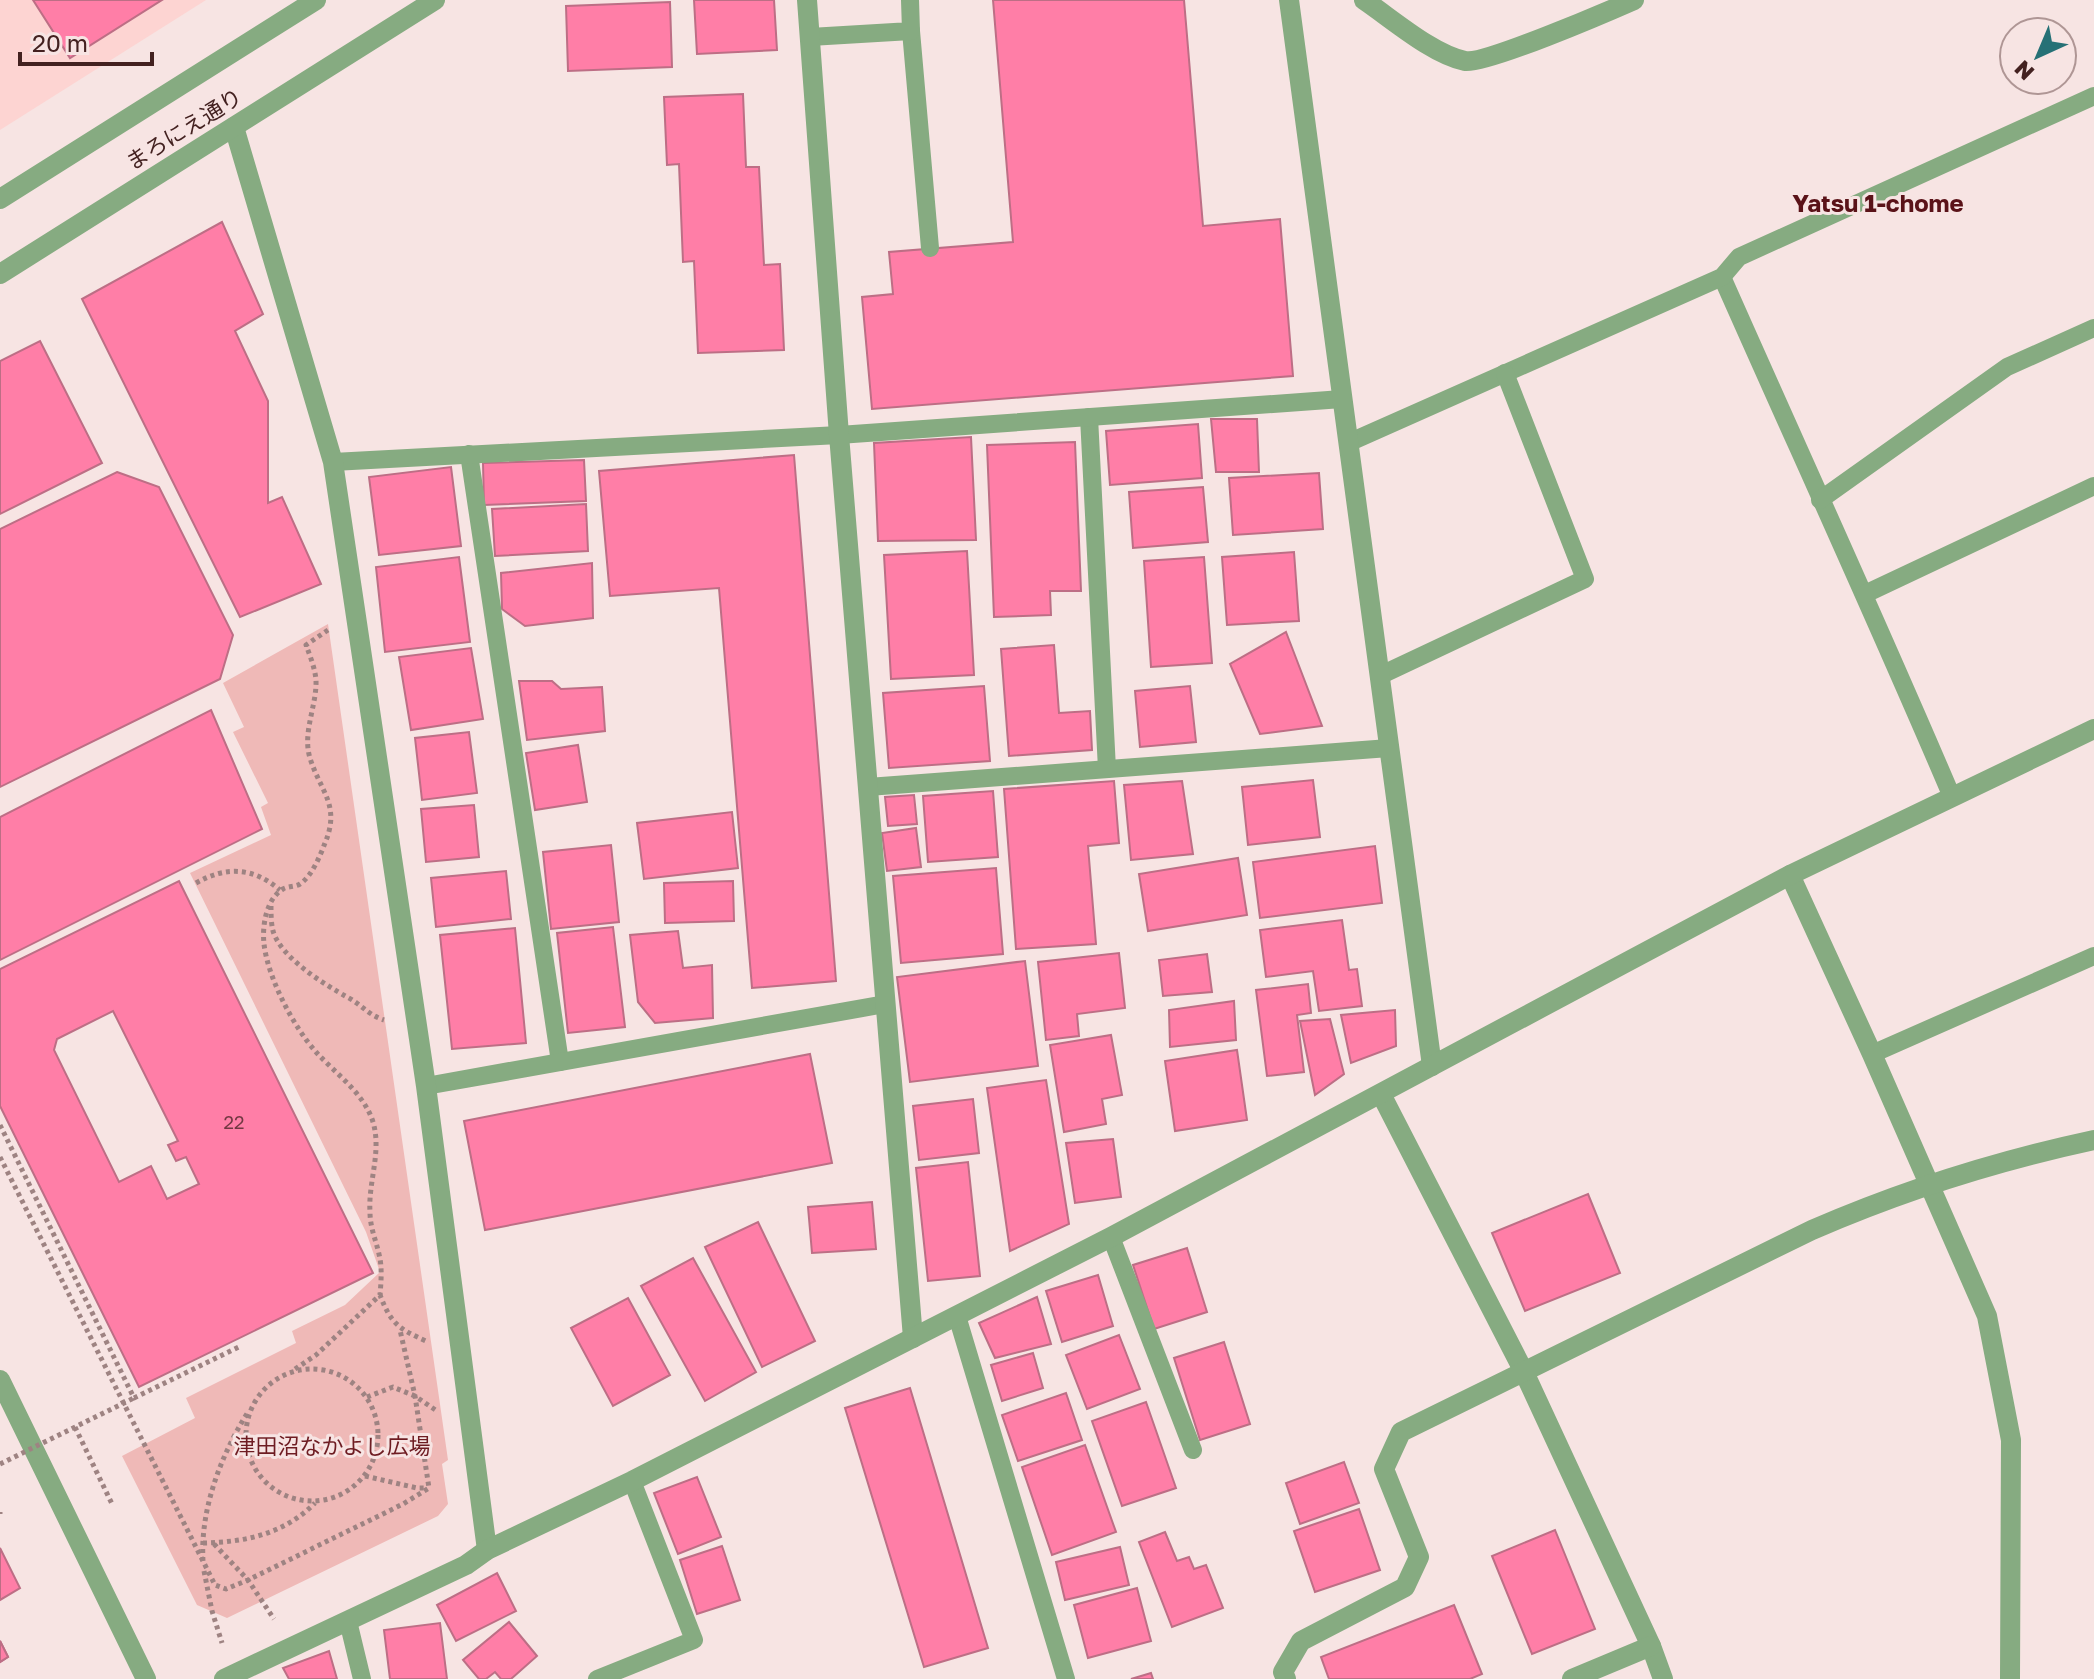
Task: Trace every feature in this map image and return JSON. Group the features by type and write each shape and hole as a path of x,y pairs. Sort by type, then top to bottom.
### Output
{"street":[{"name":"まろにえ通り","path":"0,199 316,0"},
{"name":"まろにえ通り","path":"0,274 435,0"},
{"path":"807,0 839,435 913,1338"},
{"path":"1289,0 1432,1066"},
{"path":"1364,0 1440,51 1468,62 1548,36 1634,0"},
{"path":"234,127 333,462 426,1086 487,1550"},
{"path":"224,1679 466,1565 487,1550 632,1481 957,1316 1790,875 2094,729"},
{"path":"1790,875 1987,1316 2011,1440 2010,1679"},
{"path":"1381,1094 1524,1372 1651,1646 1663,1679"},
{"path":"1286,1679 1283,1672 1301,1641 1405,1587 1415,1567 1419,1557 1384,1469 1401,1432 1812,1230 1929,1183 2028,1154 2094,1140"},
{"path":"0,1380 146,1679"},
{"path":"1572,1679 1651,1646"}],"lane":[{"path":"910,0 930,248"},
{"path":"810,37 911,31"},
{"path":"1348,443 1722,277 1739,257 2094,96"},
{"path":"1722,277 1865,594 1952,797"},
{"path":"1820,500 2007,367 2094,328"},
{"path":"1379,676 1585,579 1505,373"},
{"path":"333,462 839,435 1342,399"},
{"path":"1089,417 1107,769"},
{"path":"469,454 560,1062"},
{"path":"1865,594 2094,486"},
{"path":"868,787 1389,748"},
{"path":"1872,1054 2094,956"},
{"path":"426,1086 885,1004"},
{"path":"1111,1237 1193,1450"},
{"path":"957,1316 1066,1679"},
{"path":"597,1679 694,1640 632,1481"},
{"path":"348,1621 362,1679"}],"path":[{"path":"333,627 306,645 316,679 308,741 310,758 327,794 332,823 326,842 308,875 298,885 280,890 270,904 264,920 264,945 276,988 314,1050 362,1101 373,1121 376,1144 369,1209 380,1259 380,1295 387,1313 400,1330 415,1396 429,1488"},
{"path":"196,883 221,871 235,870 268,880 280,890"},
{"path":"270,904 273,932 291,957 372,1016 388,1020"},
{"path":"0,1125 134,1398"},
{"path":"0,1157 215,1585 226,1589 248,1580 403,1504 429,1488"},
{"path":"222,1643 205,1583 203,1543 203,1526 220,1467 257,1397 275,1379 316,1355 380,1295"},
{"path":"400,1330 434,1343"},
{"path":"0,1464 239,1347"},
{"path":"257,1397 246,1431 248,1452 255,1470 269,1485 286,1496 316,1501 343,1494 365,1476 377,1451 379,1432 375,1414 367,1397 346,1378 329,1370 310,1368 291,1372"},
{"path":"367,1397 393,1387 415,1396 441,1413"},
{"path":"75,1427 113,1506"},
{"path":"365,1476 429,1488"},
{"path":"203,1543 257,1537 279,1530 300,1518 316,1501"},
{"path":"213,1543 248,1580 274,1619"}],"shaded area":[{"path":"0,0 206,0 0,130"}],"green space":[{"name":"津田沼なかよし広場","path":"328,624 448,1460 442,1464 448,1504 438,1516 227,1618 197,1605 122,1456 195,1418 186,1398 296,1343 292,1331 345,1305 380,1272 366,1232 190,873 271,835 261,807 268,803 233,732 244,727 223,683"}],"building":[{"path":"33,0 162,0 70,58"},
{"path":"694,0 774,0 777,50 697,54"},
{"path":"993,0 1184,0 1203,226 1280,219 1293,376 872,409 862,297 893,294 889,252 1013,242"},
{"path":"670,2 672,67 568,71 566,6"},
{"path":"743,94 746,167 759,167 764,265 780,264 784,350 698,353 694,261 683,262 679,164 667,165 664,97"},
{"path":"222,222 263,314 235,331 268,401 268,503 282,497 321,584 240,617 82,299"},
{"path":"40,341 102,463 0,514 0,361"},
{"path":"1211,419 1257,419 1259,472 1216,472"},
{"path":"1198,424 1202,478 1110,485 1106,431"},
{"path":"971,437 976,540 878,541 874,443"},
{"path":"1075,442 1081,591 1050,591 1051,615 994,617 987,445"},
{"path":"794,455 836,981 752,988 719,588 610,596 599,471"},
{"path":"584,460 586,501 484,505 483,463"},
{"path":"451,467 461,546 379,555 369,477"},
{"path":"117,472 159,487 233,635 220,679 0,787 0,529"},
{"path":"1319,473 1323,529 1233,535 1229,478"},
{"path":"1203,487 1208,542 1133,548 1129,492"},
{"path":"586,504 588,551 495,556 492,509"},
{"path":"967,551 974,675 891,679 884,555"},
{"path":"1294,552 1299,621 1227,625 1222,557"},
{"path":"459,557 470,642 385,652 376,567"},
{"path":"1204,557 1212,663 1151,667 1144,561"},
{"path":"592,563 593,618 525,626 502,609 501,573"},
{"path":"1286,632 1322,726 1260,734 1230,664"},
{"path":"1054,645 1059,713 1090,711 1092,750 1009,756 1001,649"},
{"path":"471,648 483,719 411,730 399,657"},
{"path":"519,681 552,681 561,689 602,687 605,731 527,740"},
{"path":"984,686 990,761 889,768 883,693"},
{"path":"1190,686 1196,742 1140,747 1135,691"},
{"path":"211,710 262,829 0,960 0,817"},
{"path":"469,732 477,793 422,800 415,738"},
{"path":"578,745 587,802 535,810 526,753"},
{"path":"1313,780 1320,837 1248,845 1242,787"},
{"path":"1114,781 1119,843 1088,846 1096,944 1016,949 1004,789"},
{"path":"1182,781 1193,854 1131,860 1124,785"},
{"path":"993,791 998,857 928,862 923,796"},
{"path":"914,795 917,824 888,826 885,797"},
{"path":"474,805 479,857 426,862 421,809"},
{"path":"732,812 738,868 644,879 637,823"},
{"path":"916,828 921,867 887,871 882,833"},
{"path":"611,845 619,922 551,929 543,852"},
{"path":"1375,846 1382,903 1260,918 1253,862"},
{"path":"1238,858 1247,915 1148,931 1139,874"},
{"path":"996,868 1003,954 901,963 893,876"},
{"path":"506,871 511,919 436,927 431,878"},
{"path":"179,881 373,1273 139,1387 0,1106 0,969","holes":["113,1011 178,1141 168,1145 176,1161 186,1157 199,1184 167,1199 151,1166 119,1182 54,1050 57,1039"]},
{"path":"733,881 734,921 665,923 664,883"},
{"path":"1342,920 1349,970 1357,969 1362,1006 1319,1011 1313,971 1266,977 1260,930"},
{"path":"613,927 625,1027 568,1033 557,933"},
{"path":"515,928 526,1043 452,1049 440,935"},
{"path":"678,931 683,968 712,965 713,1018 655,1023 638,1002 630,935"},
{"path":"1119,953 1125,1008 1077,1014 1079,1036 1046,1040 1038,962"},
{"path":"1207,954 1212,992 1163,996 1159,960"},
{"path":"1025,961 1038,1066 910,1082 897,977"},
{"path":"1308,984 1311,1013 1297,1015 1304,1072 1267,1076 1256,990"},
{"path":"1234,1001 1236,1040 1170,1047 1169,1010"},
{"path":"1395,1010 1396,1046 1351,1063 1341,1015"},
{"path":"1330,1019 1344,1074 1315,1095 1300,1021"},
{"path":"1111,1035 1122,1095 1102,1099 1106,1124 1064,1132 1050,1045"},
{"path":"1237,1050 1247,1120 1175,1131 1165,1061"},
{"path":"810,1054 832,1163 485,1230 464,1121"},
{"path":"1046,1080 1069,1224 1010,1251 987,1088"},
{"path":"973,1099 979,1153 919,1160 913,1106"},
{"path":"1113,1139 1121,1197 1075,1203 1066,1143"},
{"path":"968,1162 980,1276 928,1281 916,1168"},
{"path":"1588,1194 1620,1273 1525,1311 1492,1233"},
{"path":"872,1202 876,1249 812,1253 808,1207"},
{"path":"758,1222 815,1341 762,1367 705,1247"},
{"path":"1187,1248 1207,1312 1154,1329 1133,1265"},
{"path":"693,1258 756,1372 705,1401 641,1286"},
{"path":"1098,1275 1113,1326 1062,1342 1046,1291"},
{"path":"1037,1297 1051,1344 995,1358 979,1323"},
{"path":"628,1298 670,1375 613,1406 571,1328"},
{"path":"1119,1335 1140,1389 1087,1409 1066,1355"},
{"path":"1224,1342 1250,1424 1200,1440 1174,1358"},
{"path":"1033,1353 1043,1388 1002,1401 991,1365"},
{"path":"910,1388 988,1648 924,1667 845,1408"},
{"path":"1066,1393 1082,1440 1018,1461 1002,1415"},
{"path":"1146,1402 1176,1488 1122,1506 1092,1421"},
{"path":"1085,1445 1116,1532 1052,1555 1022,1467"},
{"path":"1344,1462 1359,1503 1300,1524 1286,1483"},
{"path":"697,1477 721,1537 678,1554 654,1493"},
{"path":"1359,1509 1380,1570 1315,1592 1294,1531"},
{"path":"1555,1530 1595,1629 1532,1654 1492,1556"},
{"path":"1165,1532 1177,1561 1189,1557 1194,1569 1206,1565 1223,1608 1172,1627 1139,1542"},
{"path":"722,1546 740,1600 697,1614 680,1560"},
{"path":"1120,1547 1129,1585 1065,1600 1056,1562"},
{"path":"0,1548 20,1588 0,1600"},
{"path":"497,1573 516,1611 456,1641 437,1605"},
{"path":"1137,1588 1151,1641 1088,1658 1074,1605"},
{"path":"1454,1605 1482,1674 1470,1679 1329,1679 1321,1657"},
{"path":"509,1622 537,1656 511,1679 501,1679 495,1672 486,1679 479,1679 463,1660"},
{"path":"440,1623 447,1679 390,1679 384,1630"},
{"path":"0,1641 8,1657 0,1662"},
{"path":"0,1641 8,1657 0,1662"},
{"path":"329,1651 337,1679 289,1679 283,1668"},
{"path":"1151,1673 1153,1679 1131,1679"}],"district":[{"name":"Yatsu 1-chome","path":"1878,204"}]}
